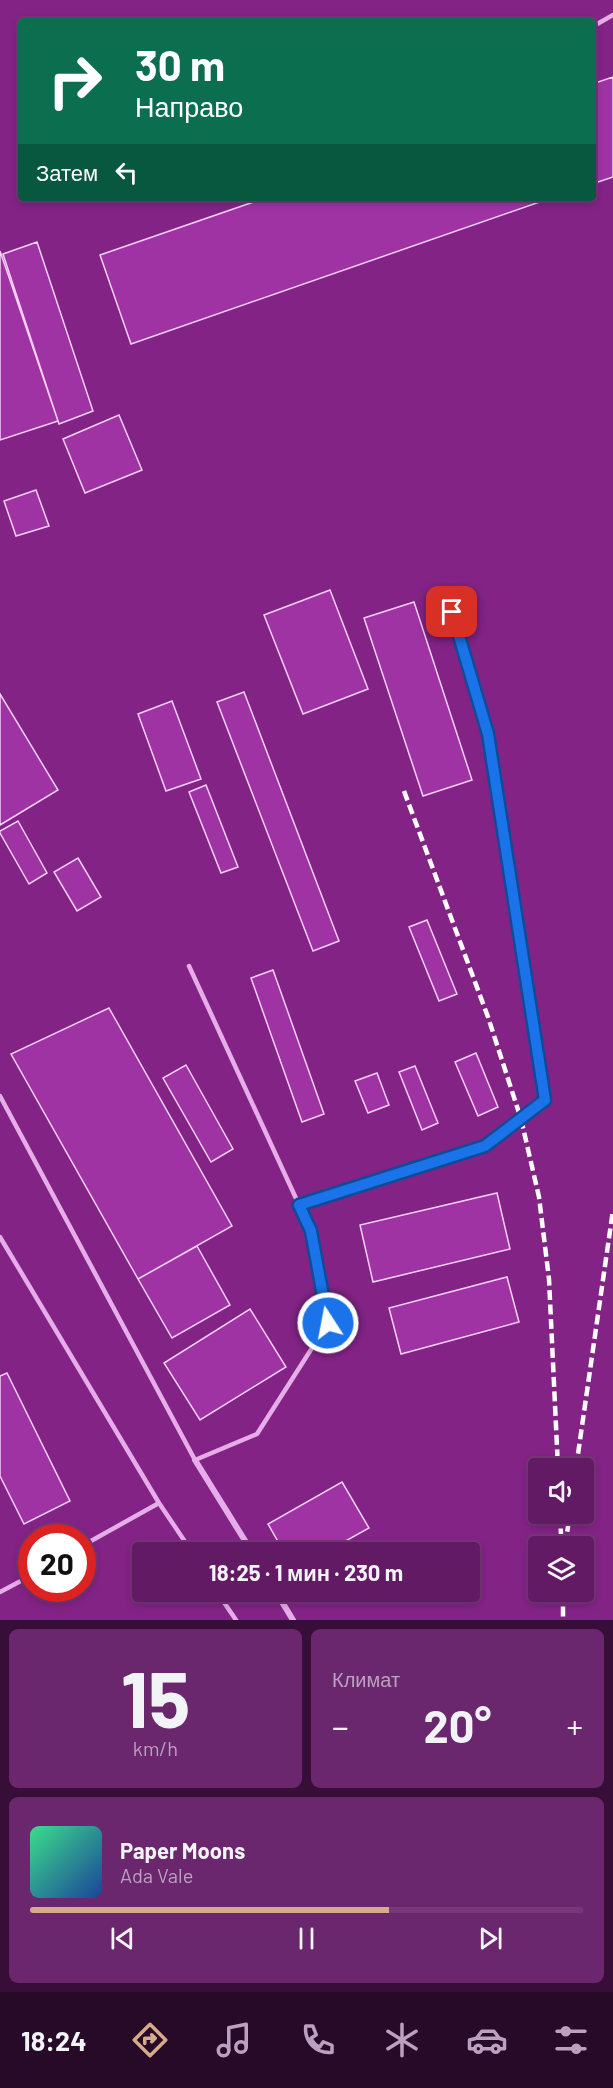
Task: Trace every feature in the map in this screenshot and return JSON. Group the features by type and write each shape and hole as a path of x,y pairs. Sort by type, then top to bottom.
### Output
{"street":[{"path":"195,1460 246,1542"},
{"path":"282,1602 293,1620"}],"lane":[{"path":"596,25 613,15"},
{"path":"299,1205 485,1146 545,1100 488,734 446,591"},
{"path":"0,1096 195,1460 256,1434 328,1323 311,1231 189,966"},
{"path":"0,1237 159,1503 185,1542"},
{"path":"96,1538 159,1503"},
{"path":"0,1592 18,1582"},
{"path":"224,1602 236,1620"}],"building":[{"path":"613,77 613,177 596,183 596,83"},
{"path":"256,201 542,201 131,344 100,255"},
{"path":"37,242 93,411 59,424 3,254"},
{"path":"0,251 58,421 0,440"},
{"path":"119,415 142,470 85,493 63,439"},
{"path":"36,490 49,526 16,536 4,501"},
{"path":"330,590 368,689 303,714 264,615"},
{"path":"414,602 472,780 423,796 364,618"},
{"path":"244,692 339,941 313,951 217,702"},
{"path":"0,694 58,790 0,825"},
{"path":"172,701 201,779 166,791 138,714"},
{"path":"206,785 238,867 221,873 189,792"},
{"path":"18,821 47,873 29,884 0,833"},
{"path":"78,858 101,897 77,911 54,872"},
{"path":"427,920 457,994 439,1001 409,927"},
{"path":"273,970 324,1114 302,1122 251,978"},
{"path":"109,1008 232,1226 138,1279 11,1054"},
{"path":"476,1053 498,1107 478,1116 455,1062"},
{"path":"186,1065 233,1149 211,1162 163,1078"},
{"path":"415,1066 438,1123 422,1130 399,1072"},
{"path":"377,1073 389,1105 368,1113 355,1081"},
{"path":"497,1193 510,1249 373,1282 360,1225"},
{"path":"197,1246 230,1305 172,1338 138,1279"},
{"path":"507,1277 519,1322 401,1354 389,1308"},
{"path":"250,1309 286,1367 200,1420 164,1363"},
{"path":"7,1373 70,1501 24,1524 0,1476 0,1376"},
{"path":"342,1482 369,1528 344,1542 278,1542 268,1524"}],"railway":[{"path":"404,791 488,1017 521,1119 539,1197 549,1279 558,1458"},
{"path":"577,1458 613,1210"},
{"path":"560,1524 561,1535"},
{"path":"567,1536 568,1524"},
{"path":"563,1602 563,1620"}],"route":[{"path":"328,1323 311,1231 299,1205 485,1146 545,1100 488,734 452,612"}]}
